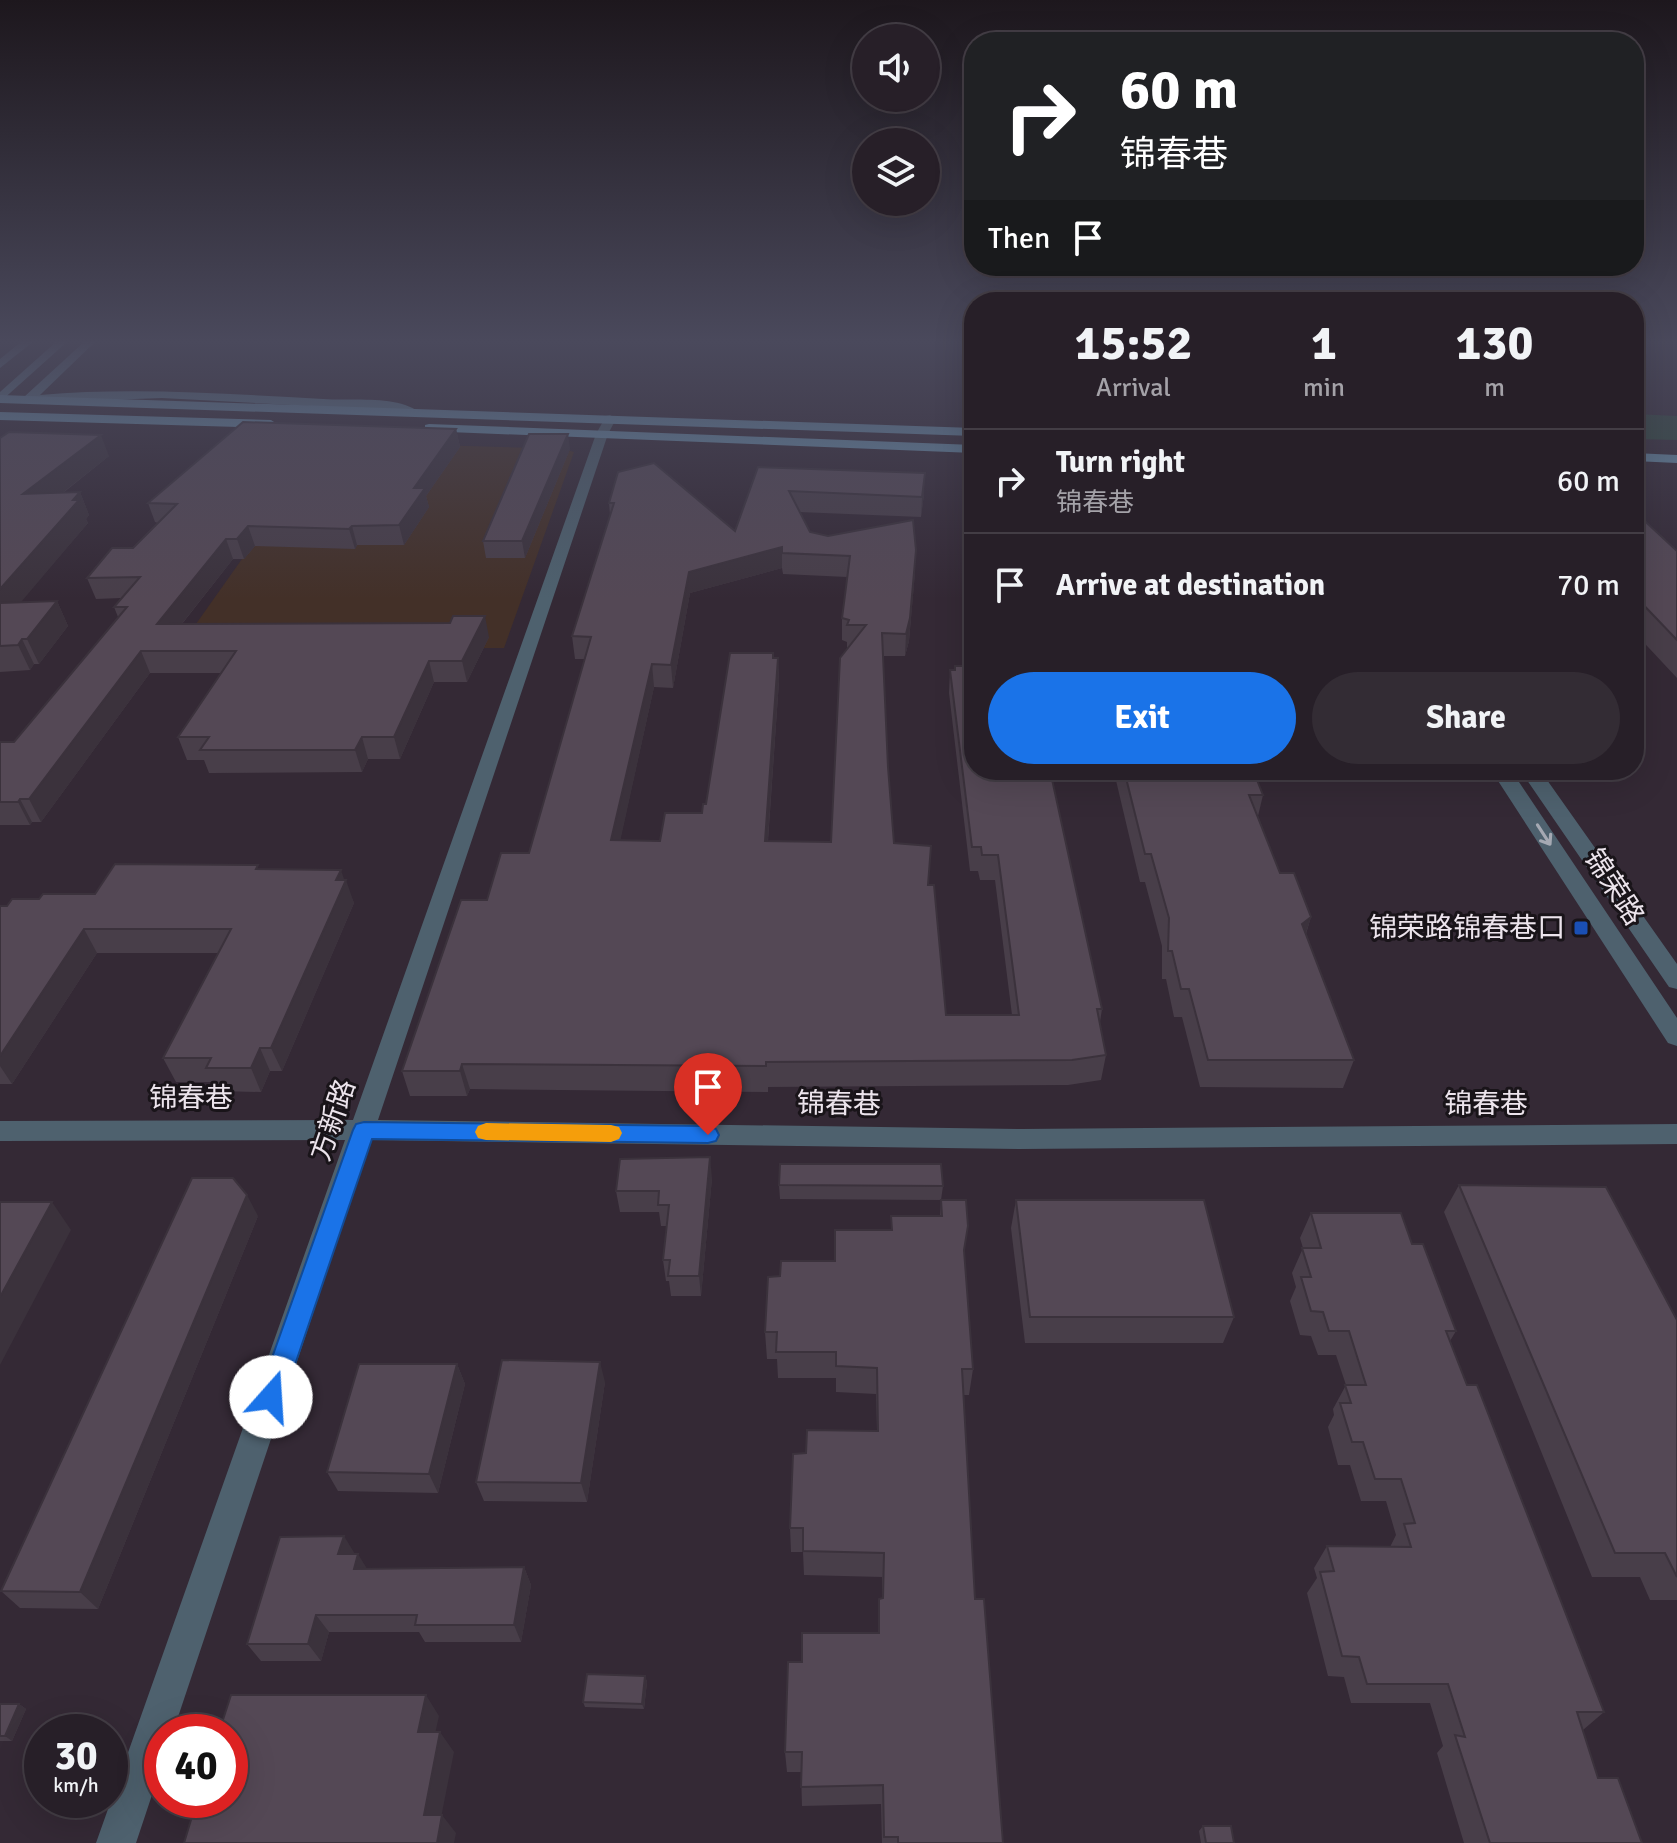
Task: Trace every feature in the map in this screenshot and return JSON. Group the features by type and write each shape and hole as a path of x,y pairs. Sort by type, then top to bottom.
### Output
{"main road":[{"path":"417,428 511,427"},
{"path":"622,427 964,448"},
{"path":"668,427 964,432"},
{"path":"1644,457 1677,459"},
{"path":"1644,471 1677,473"}],"street":[{"name":"方新路","path":"116,1843 606,427"},
{"name":"锦荣路","path":"1508,780 1677,1037"},
{"name":"锦荣路","path":"1537,780 1677,981"},
{"name":"锦春巷","path":"0,1131 364,1130 1021,1139 1677,1134"}],"shaded area":[{"path":"433,445 564,449 574,452 504,648 179,648 254,542"}],"green space":[{"path":"1644,427 1677,427 1677,440 1644,439"}],"building":[{"path":"237,427 456,429 414,488 425,488 399,525 352,526 349,529 248,526 237,539 226,539 157,624 450,623 453,616 485,616 462,661 429,661 394,737 362,737 355,750 200,750 209,737 178,737 236,651 141,651 29,799 0,802 0,742 14,742 127,607 114,607 140,577 87,578 112,548 133,548 177,504 148,503"},
{"path":"9,432 101,435 23,494 80,492 73,500 79,500 0,589 0,438"},
{"path":"529,434 568,434 522,541 483,541"},
{"path":"654,463 735,531 758,467 925,473 922,497 789,491 810,532 828,536 913,520 916,550 906,634 882,633 888,767 894,843 931,846 928,885 934,885 946,1015 1019,1015 998,855 982,855 981,847 972,847 950,670 955,670 955,666 964,666 964,780 1052,780 1102,1009 1097,1009 1106,1055 1072,1060 766,1062 766,1066 462,1064 460,1071 402,1071 461,900 487,900 501,853 529,853 591,637 572,636 614,503 609,503 618,472","holes":["782,547 782,553 850,556 842,618 849,620 847,625 866,625 840,658 831,842 765,841 778,658 773,658 773,653 730,653 702,813 665,813 660,841 611,840 652,664 671,665 689,572"]},
{"path":"1644,520 1677,551 1677,640 1644,605"},
{"path":"57,601 27,639 22,639 18,645 0,646 0,603"},
{"path":"1126,780 1257,780 1263,795 1249,795 1280,873 1294,873 1311,917 1302,924 1354,1060 1208,1060 1189,989 1181,989 1172,951 1168,951 1169,918 1151,854 1145,854"},
{"path":"115,864 258,865 256,869 341,870 336,880 346,880 271,1048 260,1048 251,1068 206,1068 211,1058 163,1058 231,929 84,929 0,1056 0,906 7,906 12,899 39,899 43,894 95,894"},
{"path":"710,1157 699,1276 668,1276 670,1260 663,1260 669,1205 658,1205 659,1191 616,1191 620,1159"},
{"path":"780,1164 941,1164 943,1186 779,1185"},
{"path":"192,1178 233,1178 247,1195 80,1592 1,1591"},
{"path":"1459,1185 1606,1187 1677,1320 1677,1577 1665,1553 1615,1553"},
{"path":"941,1200 966,1200 968,1226 964,1250 973,1369 962,1369 975,1599 984,1599 1003,1843 898,1843 898,1837 884,1837 883,1785 801,1787 802,1752 785,1752 788,1662 802,1662 802,1633 879,1633 884,1553 803,1551 803,1528 790,1528 793,1454 806,1453 807,1430 878,1431 877,1368 836,1366 836,1352 776,1352 777,1332 765,1332 768,1277 780,1276 781,1261 835,1261 835,1230 892,1230 891,1216 942,1216"},
{"path":"1016,1200 1204,1200 1234,1317 1030,1317"},
{"path":"0,1202 52,1202 0,1297"},
{"path":"1311,1213 1401,1213 1412,1244 1423,1244 1456,1331 1446,1331 1467,1385 1477,1385 1604,1712 1577,1712 1598,1778 1618,1778 1642,1843 1490,1843 1455,1735 1465,1737 1448,1684 1367,1684 1359,1657 1342,1656 1320,1572 1334,1571 1327,1546 1411,1547 1404,1524 1415,1523 1401,1479 1375,1479 1363,1442 1352,1442 1340,1403 1351,1403 1345,1385 1366,1385 1349,1331 1329,1331 1323,1312 1311,1311 1301,1277 1311,1277 1302,1248 1321,1248"},
{"path":"502,1360 600,1362 581,1483 476,1482"},
{"path":"359,1364 457,1364 429,1474 327,1472"},
{"path":"344,1536 338,1554 358,1554 354,1569 524,1567 514,1625 415,1625 417,1615 316,1615 308,1644 247,1644 280,1537"},
{"path":"587,1674 645,1676 642,1704 583,1702"},
{"path":"231,1695 426,1695 418,1732 440,1732 424,1815 442,1815 437,1843 184,1843 192,1818 248,1818 248,1714 225,1714"},
{"path":"0,1704 19,1704 5,1736 0,1736"},
{"path":"1203,1826 1231,1826 1234,1843 1206,1843"}],"slow traffic":[{"path":"486,1132 611,1133"}],"place":[{"name":"锦荣路锦春巷口","path":"1581,928"}],"route":[{"path":"271,1397 364,1130 708,1135"}]}
